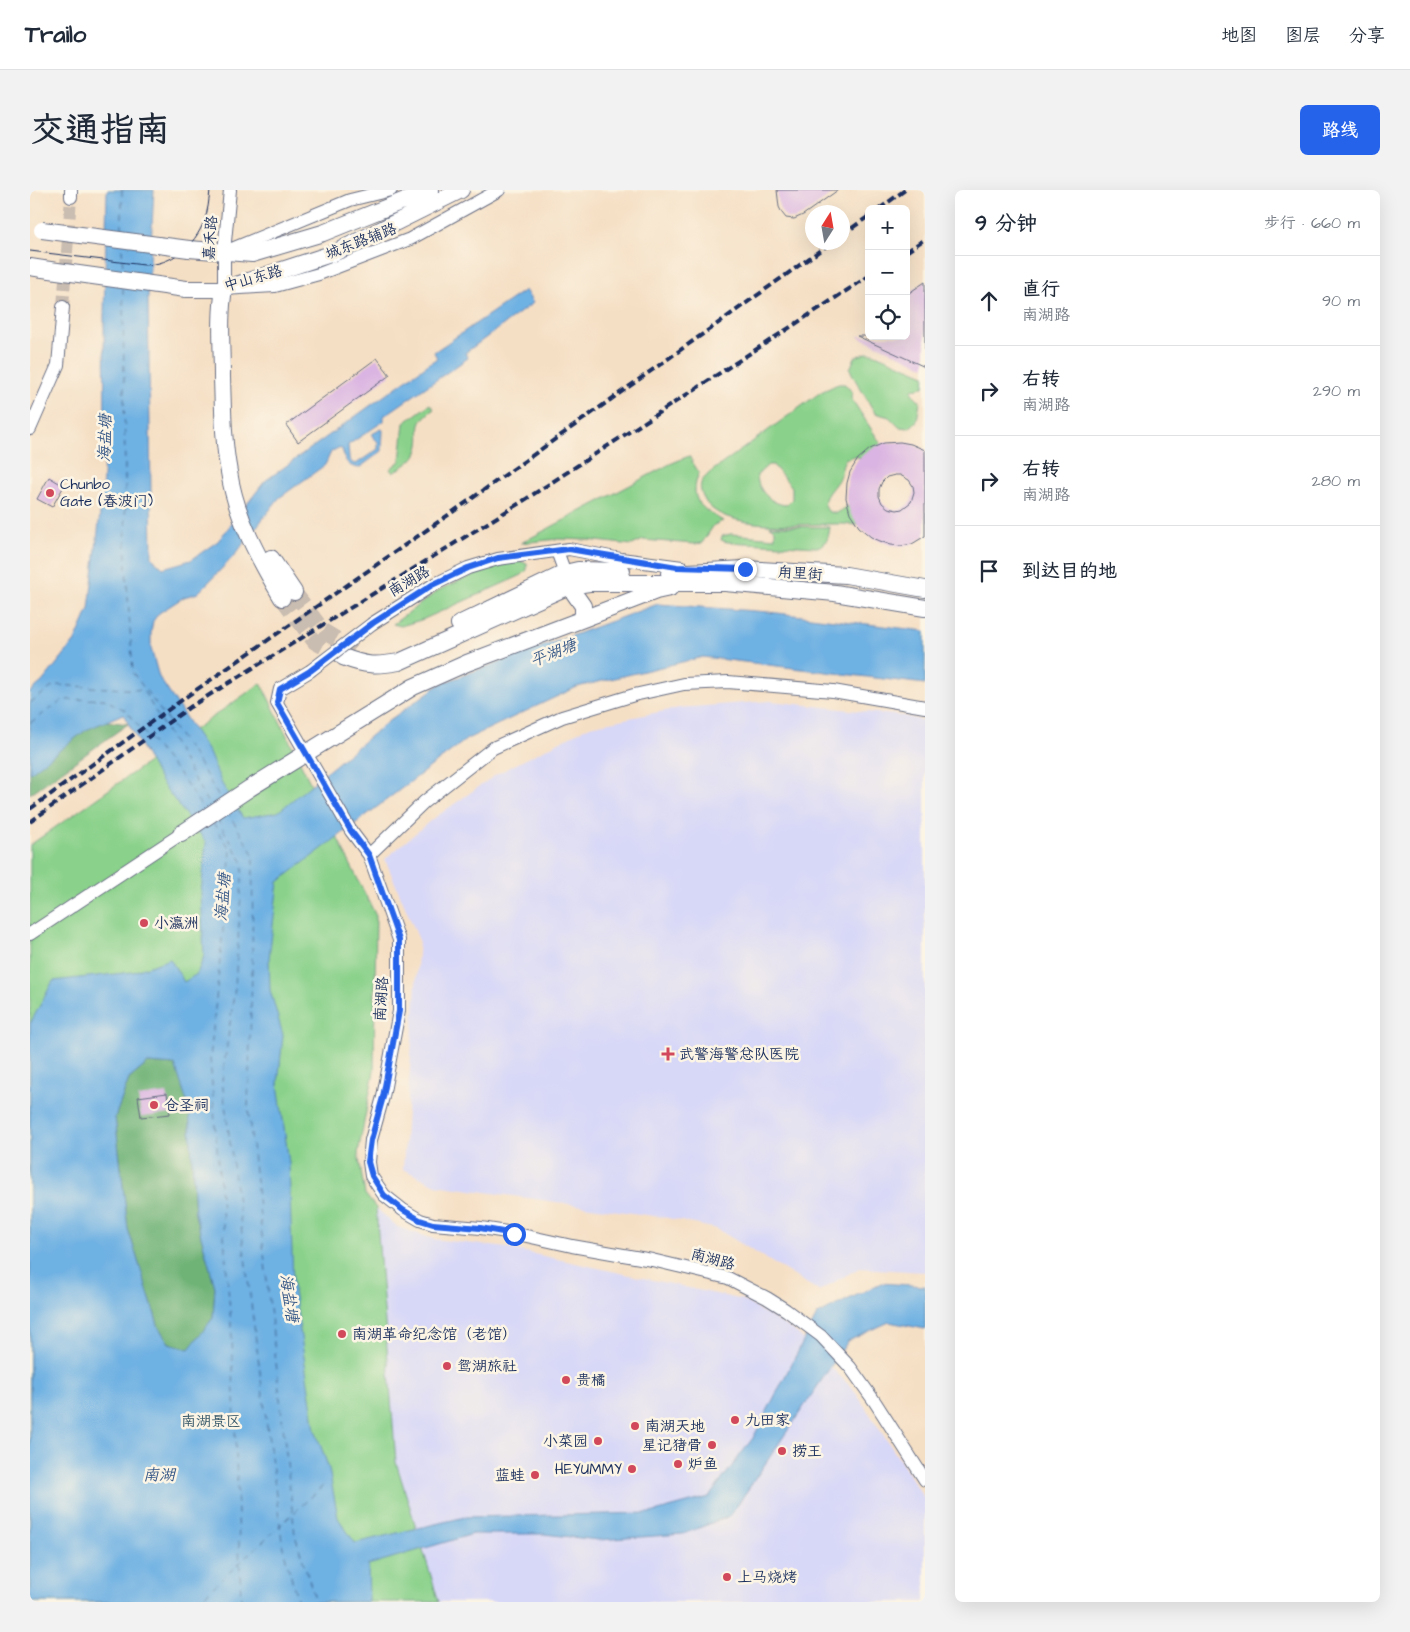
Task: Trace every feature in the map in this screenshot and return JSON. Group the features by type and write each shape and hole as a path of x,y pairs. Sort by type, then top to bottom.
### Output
{"main road":[{"name":"中山东路","path":"36,230 189,249 252,254 323,234 430,190"},
{"name":"中山东路","path":"36,268 186,289 224,289 334,252 461,190"},
{"path":"224,289 230,312 237,455 244,494 264,546 277,569 288,595"},
{"name":"甪里街","path":"563,579 578,570 671,573 745,569 846,576 925,589"},
{"path":"563,579 583,606 583,618"},
{"path":"348,654 371,655 403,650 563,579 610,582 694,583"},
{"path":"181,834 250,788 413,687 467,663 583,618 656,592 694,583"},
{"name":"甪里街","path":"694,583 725,583 826,592 925,608"}],"street":[{"name":"嘉禾路","path":"224,289 224,252 230,190"},
{"path":"224,252 350,200 391,190"},
{"name":"城东路辅路","path":"224,289 275,286 319,274 410,239 499,190"},
{"path":"30,429 58,365 63,307"},
{"name":"南湖路","path":"745,569 677,567 569,549 498,558 468,568 432,585 373,623 310,671 280,689 277,703 351,831 369,855 399,940 399,1011 383,1097 371,1140 368,1162 372,1176 384,1195 403,1210 420,1220 433,1224 505,1232 652,1260 728,1278 761,1294 821,1336 850,1367 876,1402 925,1480"},
{"path":"558,551 563,579"},
{"path":"369,855 424,802 493,748 562,717 634,694 684,684 728,682 834,691 925,707"},
{"path":"30,934 181,834"}],"shaded area":[{"name":"武警海警总队医院","path":"771,701 903,716 925,721 925,1272 859,1268 819,1291 717,1229 668,1218 436,1185 403,1169 419,940 385,859 430,821 497,774 590,726 679,708"},
{"name":"南湖天地","path":"376,1208 398,1227 433,1239 507,1248 743,1300 797,1333 854,1390 925,1499 925,1602 439,1602 396,1462"}],"green space":[{"path":"866,353 873,353 925,375 924,387 912,389 912,393 920,401 917,421 909,428 899,427 889,417 875,413 853,376 850,369 855,357"},
{"path":"838,384 845,384 852,392 851,398 883,447 868,460 855,456 845,459 839,478 825,499 829,512 837,513 859,499 874,528 847,524 788,525 745,522 727,517 712,509 703,497 700,488 706,477 821,392","holes":["768,465 773,465 792,487 792,499 786,505 770,499 759,486 757,475"]},
{"path":"430,404 434,409 422,420 420,425 420,439 417,452 413,458 393,473 390,469 400,461 404,423"},
{"path":"689,456 699,473 695,490 696,497 708,512 723,521 714,525 702,543 643,540 632,545 558,539 521,543 670,464"},
{"path":"770,526 830,527 827,540 817,547 727,542 721,540 722,536 731,534 775,538 775,530"},
{"path":"518,560 527,564 527,570 522,575 424,619 401,626 393,624 439,590 505,561"},
{"name":"南湖景区","path":"261,683 376,916 374,1071 358,1153 365,1194 376,1208 396,1462 439,1602 30,1602 30,845"},
{"path":"92,719 128,724 30,794 30,760"},
{"path":"148,1063 176,1065 189,1108 195,1214 215,1287 213,1318 190,1349 169,1343 159,1328 128,1229 115,1117 129,1079"}],"water":[{"path":"107,190 154,190 148,299 152,558 163,568 191,560 218,541 265,481 437,358 434,352 525,290 533,303 465,353 468,358 384,416 384,421 348,445 349,458 352,463 356,464 378,449 378,442 372,434 381,429 383,430 382,451 359,468 349,464 345,459 342,449 338,448 331,452 325,465 279,498 234,556 198,593 184,597 159,613 153,621 151,648 159,677 209,753 222,784 243,818 278,812 391,719 440,684 658,604 769,612 925,631 925,684 703,657 577,687 467,739 278,882 269,958 270,990 283,1035 278,1084 289,1163 293,1284 315,1430 329,1469 338,1518 355,1543 465,1517 651,1513 709,1497 753,1438 817,1315 881,1283 925,1286 925,1329 889,1322 848,1341 730,1516 683,1534 598,1540 544,1534 473,1534 368,1565 369,1602 30,1602 30,1024 53,981 133,972 170,959 184,982 197,974 204,956 201,893 206,842 161,782 123,714 86,730 30,773 30,692 42,682 75,641 89,609 102,496 105,437 104,316","holes":["148,1063 175,1065 189,1108 195,1214 215,1287 213,1318 189,1349 169,1343 159,1328 128,1229 115,1117 129,1079"]}],"building":[{"path":"777,190 838,190 817,205 805,205 805,214 794,219 786,218 779,207"},
{"path":"925,282 925,367 866,340 910,340 910,292"},
{"path":"377,358 390,375 298,442 286,425"},
{"path":"900,442 925,450 925,536 912,544 891,545 871,537 859,527 850,513 846,498 850,472 858,459 870,449 884,443","holes":["900,475 909,480 914,492 911,502 902,509 897,510 888,508 882,503 879,489 887,477"]},
{"name":"Chunbo Gate (春波门)","path":"49,477 64,486 52,507 37,499"},
{"name":"仓圣祠","path":"167,1093 170,1114 141,1117 138,1097"}],"ferry route":[{"path":"122,190 122,232"},
{"path":"122,248 123,272"},
{"path":"123,288 126,567 133,673 197,760 220,799"},
{"path":"30,703 55,685 143,690 209,805"},
{"path":"30,723 63,700 104,699 125,710 184,780 203,809"},
{"path":"227,811 253,854 248,1108 295,1535 316,1602"},
{"path":"217,819 243,863 235,987 222,1081 283,1548 298,1602"},
{"path":"213,823 231,850 210,1059 232,1337 241,1602"},
{"path":"197,1602 323,1486"}],"tunnel":[{"path":"63,307 71,197"},
{"path":"294,592 323,631 354,650"},
{"path":"282,598 315,642 343,657"}],"tram line":[{"path":"30,251 144,265 164,262 181,252 195,238 205,217 210,190"}],"railway":[{"path":"884,205 905,190"},
{"path":"850,229 865,219"},
{"path":"909,250 925,239"},
{"path":"30,809 186,697 467,502 821,250"},
{"path":"30,822 190,707 523,501 865,279"}],"place":[{"name":"Chunbo Gate (春波门)","path":"50,493"},
{"name":"小瀛洲","path":"144,923"},
{"name":"武警海警总队医院","path":"668,1054"},
{"name":"仓圣祠","path":"154,1105"},
{"name":"南湖革命纪念馆（老馆）","path":"342,1334"},
{"name":"鸳湖旅社","path":"447,1366"},
{"name":"贵橘","path":"566,1380"},
{"name":"九田家","path":"735,1420"},
{"name":"南湖天地","path":"635,1426"},
{"name":"小菜园","path":"598,1441"},
{"name":"星记猪骨","path":"712,1445"},
{"name":"捞王","path":"782,1451"},
{"name":"炉鱼","path":"678,1464"},
{"name":"HEYUMMY","path":"632,1469"},
{"name":"蓝蛙","path":"535,1475"},
{"name":"上马烧烤","path":"727,1577"}],"route":[{"path":"514,1234 480,1228 433,1224 420,1220 384,1195 372,1176 368,1162 371,1140 383,1097 399,1011 399,940 369,855 351,831 277,703 280,689 310,671 373,623 432,585 468,568 498,558 569,549 677,567 745,569"}],"water label":[{"name":"海盐塘","path":"104,438"},
{"name":"平湖塘","path":"553,652"},
{"name":"海盐塘","path":"222,897"},
{"name":"海盐塘","path":"290,1298"},
{"name":"南湖","path":"159,1474"}]}
